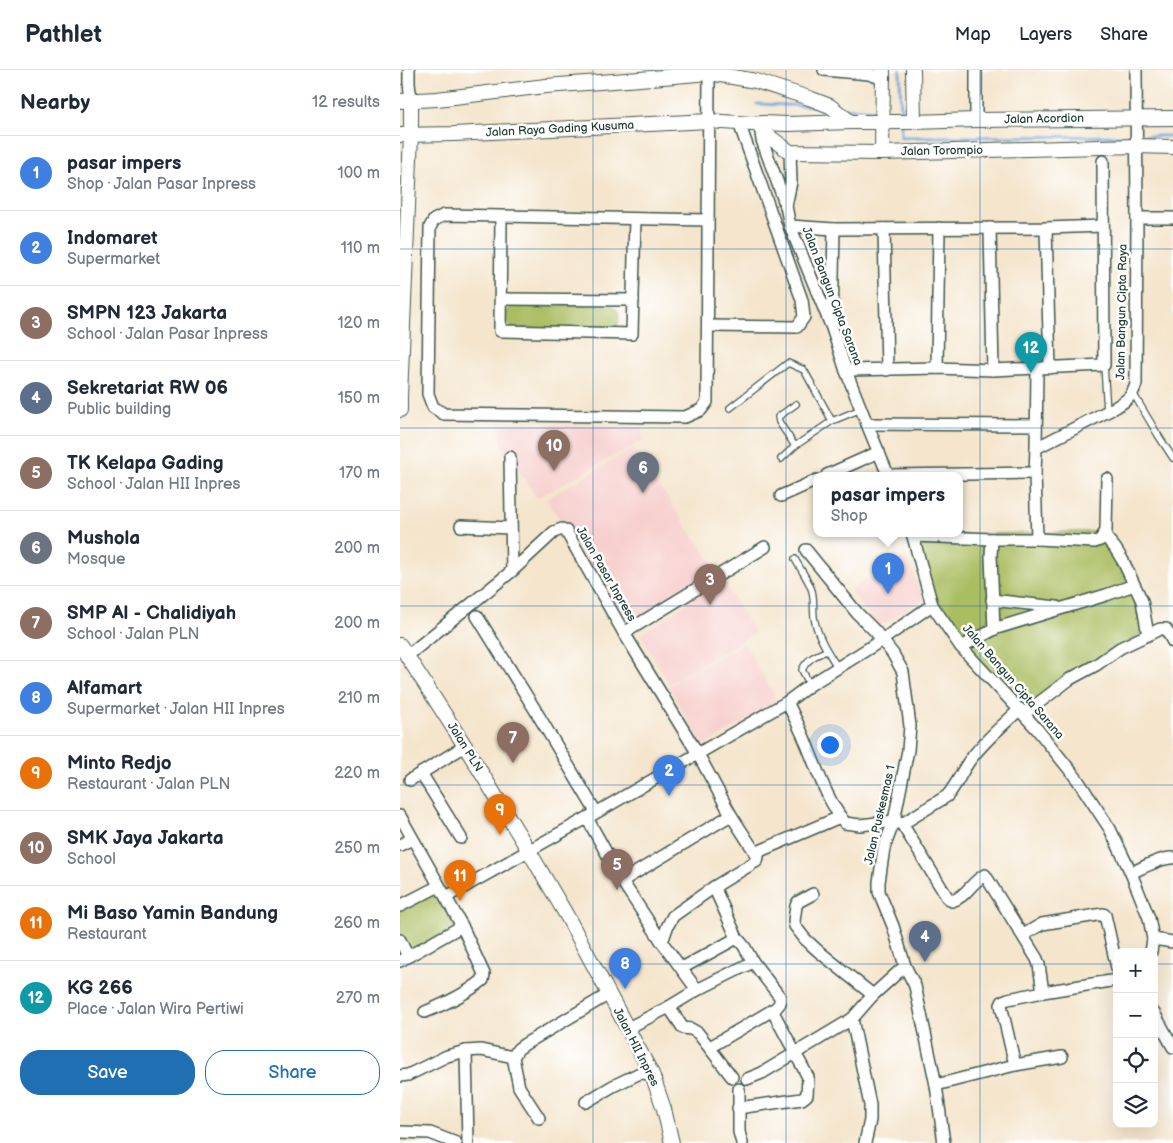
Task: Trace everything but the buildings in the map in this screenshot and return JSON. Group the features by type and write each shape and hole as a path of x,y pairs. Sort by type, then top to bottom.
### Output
{"street":[{"path":"400,408 406,135 405,101 409,70"},
{"path":"824,70 883,74 884,116 882,153"},
{"path":"709,121 761,126 851,122 884,116 911,122 914,70"},
{"path":"976,70 976,120"},
{"name":"Jalan Bangun Cipta Raya","path":"1036,448 1127,400 1133,393 1136,384 1136,70"},
{"path":"405,101 640,75 710,73 756,81 809,98 834,109 851,122"},
{"path":"708,220 444,215 434,220 430,227 428,394 433,407 444,414 685,417 701,410 707,402 710,73"},
{"name":"Jalan Acordion","path":"911,122 1173,118"},
{"name":"Jalan Raya Gading Kusuma","path":"406,135 709,121"},
{"path":"708,326 797,327 804,316 802,300 740,123"},
{"path":"761,126 790,152 791,182 786,206"},
{"name":"Jalan Bangun Cipta Sarana","path":"761,126 762,140 786,206 790,226 832,328 846,371 887,472"},
{"name":"Jalan Torompio","path":"790,152 882,153 1137,144 1173,147"},
{"path":"846,371 937,368 1037,369 1104,365 1103,161"},
{"path":"501,216 500,331 632,334 635,219"},
{"path":"1137,218 1173,218"},
{"path":"790,226 834,229 884,229 1103,226"},
{"path":"937,368 940,228"},
{"path":"990,228 993,370"},
{"path":"1046,228 1050,368"},
{"path":"832,328 834,229"},
{"path":"884,229 887,370"},
{"path":"501,299 633,300"},
{"path":"1037,369 1035,473 1037,539"},
{"path":"867,424 1036,425"},
{"path":"834,472 879,452"},
{"path":"510,457 512,571"},
{"path":"963,474 1035,473"},
{"path":"960,537 1095,542 1100,540 1106,531 1107,479"},
{"path":"781,496 813,482"},
{"path":"461,526 511,528"},
{"name":"Jalan Pasar Inpress","path":"404,650 512,571 554,532 562,529 566,531 624,633 698,754 731,815 756,852"},
{"path":"1104,535 1123,561 1142,601 1148,635"},
{"name":"Jalan Bangun Cipta Sarana","path":"913,537 932,606 961,647 1022,712 1077,780 1110,829 1150,918 1152,948"},
{"path":"992,539 994,629"},
{"path":"624,633 765,547"},
{"name":"Jalan Puskesmas 1","path":"806,550 882,640 893,654 903,672 910,726 908,750 898,823 884,848 879,892 895,933 905,966 915,986 936,1085 944,1143"},
{"path":"961,647 994,629 1134,585"},
{"path":"992,600 1063,608"},
{"path":"446,897 787,702 932,606"},
{"path":"477,616 534,708 592,815 622,881 662,942 697,990"},
{"path":"787,702 828,795 845,823 860,825 898,823 947,796 979,748 1022,712 1070,678 1096,665 1120,648 1160,629 1166,630 1173,642"},
{"name":"Jalan PLN","path":"404,650 529,851"},
{"path":"410,780 465,746"},
{"path":"421,773 461,838"},
{"path":"622,881 731,815"},
{"path":"400,816 462,926 483,970 484,977 480,982 458,996 425,1012"},
{"path":"662,942 668,925 674,916 755,862 758,857 756,852 840,817"},
{"path":"898,823 947,897 952,901 958,899 978,878 985,875 1037,959 1043,992"},
{"path":"400,845 412,839"},
{"name":"Jalan HII Inpres","path":"529,851 567,916 652,1074 664,1109 672,1143"},
{"path":"1131,873 1162,859 1173,858"},
{"path":"400,906 439,886"},
{"path":"710,1047 772,1010 780,1003 780,997 737,938 714,888"},
{"path":"813,894 798,902 794,921 795,926 817,950 873,995"},
{"path":"1023,935 1042,924 1103,914 1105,915 1113,950"},
{"path":"400,940 404,959 462,926"},
{"path":"682,968 737,938"},
{"path":"1153,939 1173,942"},
{"path":"628,1028 753,962"},
{"path":"747,1079 762,1073 852,1019 873,995 905,966"},
{"path":"1015,1065 1001,1005 1003,1001 1043,992 1113,981"},
{"path":"512,1057 525,1044 609,994"},
{"path":"669,1007 683,1028 691,1029 698,1033 732,1078"},
{"path":"738,1108 802,1099 807,1096 808,1077 772,1010"},
{"path":"852,1019 870,1105 870,1120 865,1143"},
{"path":"1158,1019 1173,1046"},
{"path":"400,1076 447,1056 466,1051 482,1050 512,1057"},
{"path":"466,1051 468,1143"},
{"path":"512,1057 519,1087 539,1118"},
{"path":"936,1085 1015,1065 1062,1057"},
{"path":"586,1102 640,1073 652,1074"},
{"path":"740,1073 746,1076 747,1085 739,1090 731,1084 734,1075 740,1073"},
{"path":"739,1090 739,1132 742,1143"},
{"path":"400,1132 430,1133 440,1140 456,1143"}],"lane":[{"path":"730,408 788,363 804,370 832,421"},
{"path":"1104,365 1107,412"},
{"path":"1133,393 1173,458"},
{"path":"795,446 779,422 778,416 796,404"},
{"path":"781,459 795,446 832,421 861,409"},
{"path":"794,559 812,589 814,622 826,651 838,668"},
{"path":"810,685 802,670 804,664 809,659 826,651"}],"shaded area":[{"path":"500,423 641,427 644,440 537,498 501,443"},
{"path":"633,448 716,569 632,626 546,499"},
{"path":"906,556 924,599 878,627 850,590"},
{"path":"721,578 755,633 669,684 641,635"},
{"path":"744,643 778,702 703,746 668,686"}],"green space":[{"path":"513,305 613,306 618,311 618,325 613,329 512,328 505,316 507,310"},
{"path":"1106,531 1147,630 1031,705 1020,709 932,605 913,537 963,537 963,535"},
{"path":"438,891 456,926 410,952 400,933 400,910"}],"waterway":[{"path":"900,70 901,118"},
{"path":"757,104 814,106"},
{"path":"842,108 879,110"},
{"path":"887,111 901,111"},
{"path":"901,125 901,137 1173,136"}],"place":[{"name":"KG 266","path":"1031,373"},
{"name":"SMK Jaya Jakarta","path":"554,471"},
{"name":"Mushola","path":"643,493"},
{"name":"pasar impers","path":"888,594"},
{"name":"SMPN 123 Jakarta","path":"710,605"},
{"name":"SMP Al - Chalidiyah","path":"513,763"},
{"name":"Indomaret","path":"669,796"},
{"name":"Minto Redjo","path":"500,835"},
{"name":"TK Kelapa Gading","path":"617,890"},
{"name":"Mi Baso Yamin Bandung","path":"460,901"},
{"name":"Sekretariat RW 06","path":"925,962"},
{"name":"Alfamart","path":"625,989"}]}
